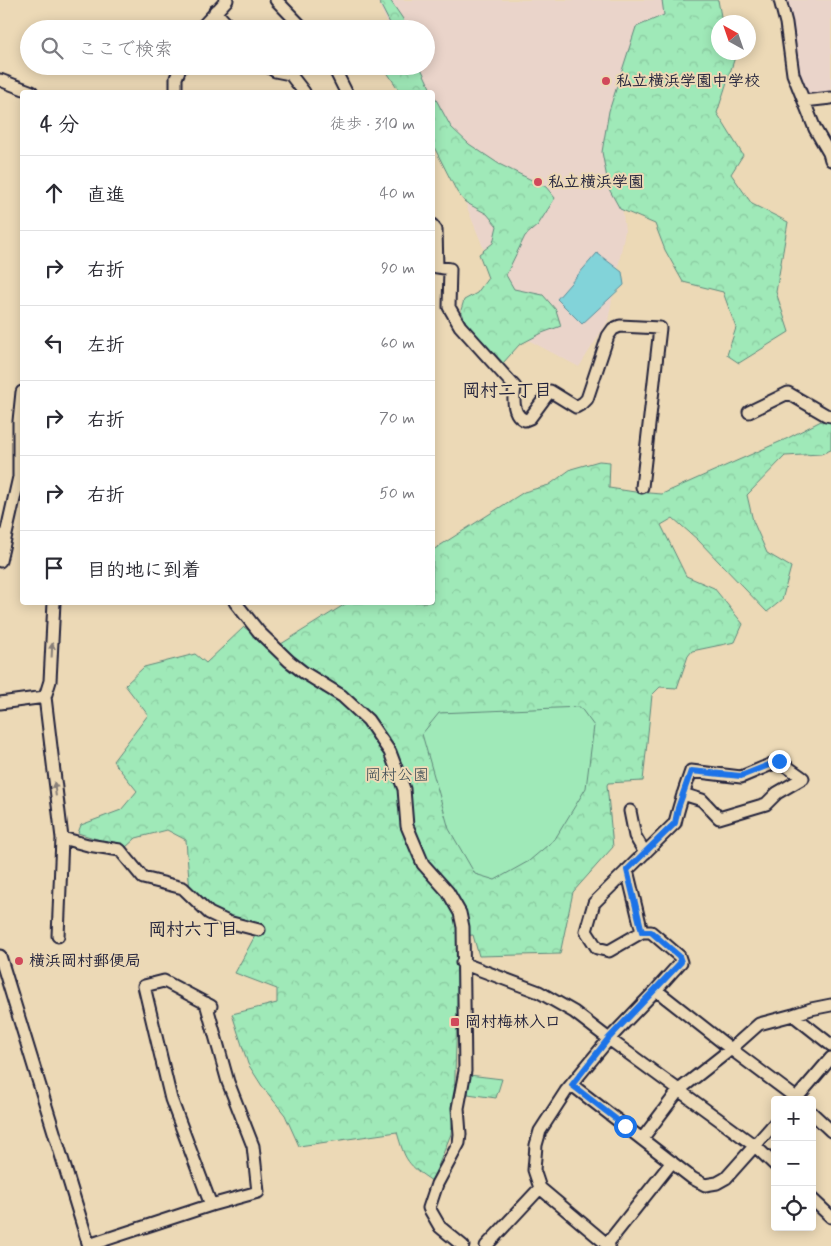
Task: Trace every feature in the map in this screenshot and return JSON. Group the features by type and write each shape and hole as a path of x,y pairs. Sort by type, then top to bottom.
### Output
{"street":[{"path":"208,20 227,0"},
{"path":"276,0 295,20"},
{"path":"780,0 786,23 792,74 815,129 831,160"},
{"path":"215,11 223,20"},
{"path":"176,90 177,75"},
{"path":"291,75 302,90"},
{"path":"338,75 345,90"},
{"path":"0,80 27,90"},
{"path":"804,101 831,98"},
{"path":"435,229 435,267 450,269 449,307 460,326 515,387 514,406 520,418 525,420 530,418 550,391 576,407 584,403 608,336 613,329 620,326 660,328 642,487"},
{"path":"748,412 788,393 831,416"},
{"path":"0,561 19,476 20,411"},
{"path":"54,605 50,681 45,697 62,838 58,936"},
{"path":"237,605 259,632 289,661 350,702 368,720 390,752 404,789 407,826 423,864 448,892 460,913 463,927 464,1071 459,1102 460,1134 458,1143 437,1184 430,1208 440,1228 463,1246"},
{"path":"0,703 45,697"},
{"path":"672,1162 608,1245 540,1188 534,1170 536,1145 540,1131 566,1091 608,1039 681,962 679,956 651,932 642,932 609,951 597,948 586,931 594,903 675,823 683,794 691,771 741,776 779,761 803,778 777,793 766,804 718,818 702,800 683,794"},
{"path":"630,811 635,836 645,853"},
{"path":"62,838 88,845 120,850 143,878 183,888 209,913 228,922 259,930"},
{"path":"627,870 642,932"},
{"path":"0,956 89,1246 211,1205 258,1192 253,1146 228,1082 210,1005 164,981 144,986 171,1098 211,1205"},
{"path":"462,963 539,992 574,1012 755,1146 771,1161"},
{"path":"656,990 793,1096"},
{"path":"642,1139 679,1090 758,1024 831,1005"},
{"path":"793,1015 831,1045"},
{"path":"799,1096 831,1058"},
{"path":"572,1085 692,1178 705,1185 717,1183 726,1178 771,1128"},
{"path":"816,1116 831,1131"},
{"path":"486,1246 540,1188"},
{"path":"816,1203 831,1216"}],"shaded area":[{"name":"私立横浜学園","path":"377,0 694,0 615,144 625,231 608,321 579,367 515,333 481,242 435,129 435,90 417,90 411,75 435,75 435,20 386,20"},
{"path":"786,0 831,0 831,95 808,97 794,66 791,24"}],"green space":[{"path":"378,0 390,0 403,20 388,20"},
{"path":"662,0 718,0 721,15 711,15 711,60 734,60 717,113 743,155 731,174 752,204 788,222 776,292 789,332 739,363 727,355 736,328 723,292 683,282 665,250 655,224 620,209 609,189 602,152 609,111 636,27 664,15"},
{"path":"389,75 424,75 431,90 399,90"},
{"path":"435,98 451,127 469,144 499,164 546,187 555,198 538,225 525,236 506,275 514,289 543,295 556,310 561,326 519,345 503,363 466,323 461,310 464,300 477,293 488,278 479,254 493,243 497,226 487,214 465,202 457,192 435,149"},
{"name":"岡村公園","path":"821,421 831,422 831,450 821,454 785,456 747,495 753,521 767,553 791,567 782,600 767,612 698,540 673,518 661,525 686,576 714,588 743,624 735,642 692,651 688,656 677,688 660,687 652,695 643,781 608,783 607,785 613,847 573,892 560,954 479,956 473,935 462,936 459,951 454,1106 451,1134 432,1181 408,1161 402,1150 397,1132 299,1146 285,1115 262,1086 248,1064 232,1014 277,1003 277,989 235,973 257,932 218,915 190,892 186,840 167,830 136,838 125,848 78,833 81,825 121,810 137,791 113,761 148,715 125,685 144,667 195,654 206,663 244,627 273,649 344,605 435,605 435,549 524,492 549,485 571,469 599,461 610,462 609,488 662,494 786,439"},
{"path":"580,707 594,726 586,788 555,839 529,861 495,880 475,874 449,829 422,734 439,713"},
{"path":"469,1075 502,1079 496,1098 468,1094"}],"water":[{"path":"597,253 622,272 624,285 582,324 557,299"}],"place":[{"name":"私立横浜学園中学校","path":"606,81"},
{"name":"私立横浜学園","path":"538,182"},
{"name":"横浜岡村郵便局","path":"19,961"},
{"name":"岡村梅林入口","path":"455,1022"}],"district":[{"name":"岡村二丁目","path":"507,391"},
{"name":"岡村六丁目","path":"193,930"}],"route":[{"path":"625,1126 572,1085 608,1039 681,962 679,956 651,932 642,932 627,870 675,823 678,808 691,771 741,776 779,761"}]}
